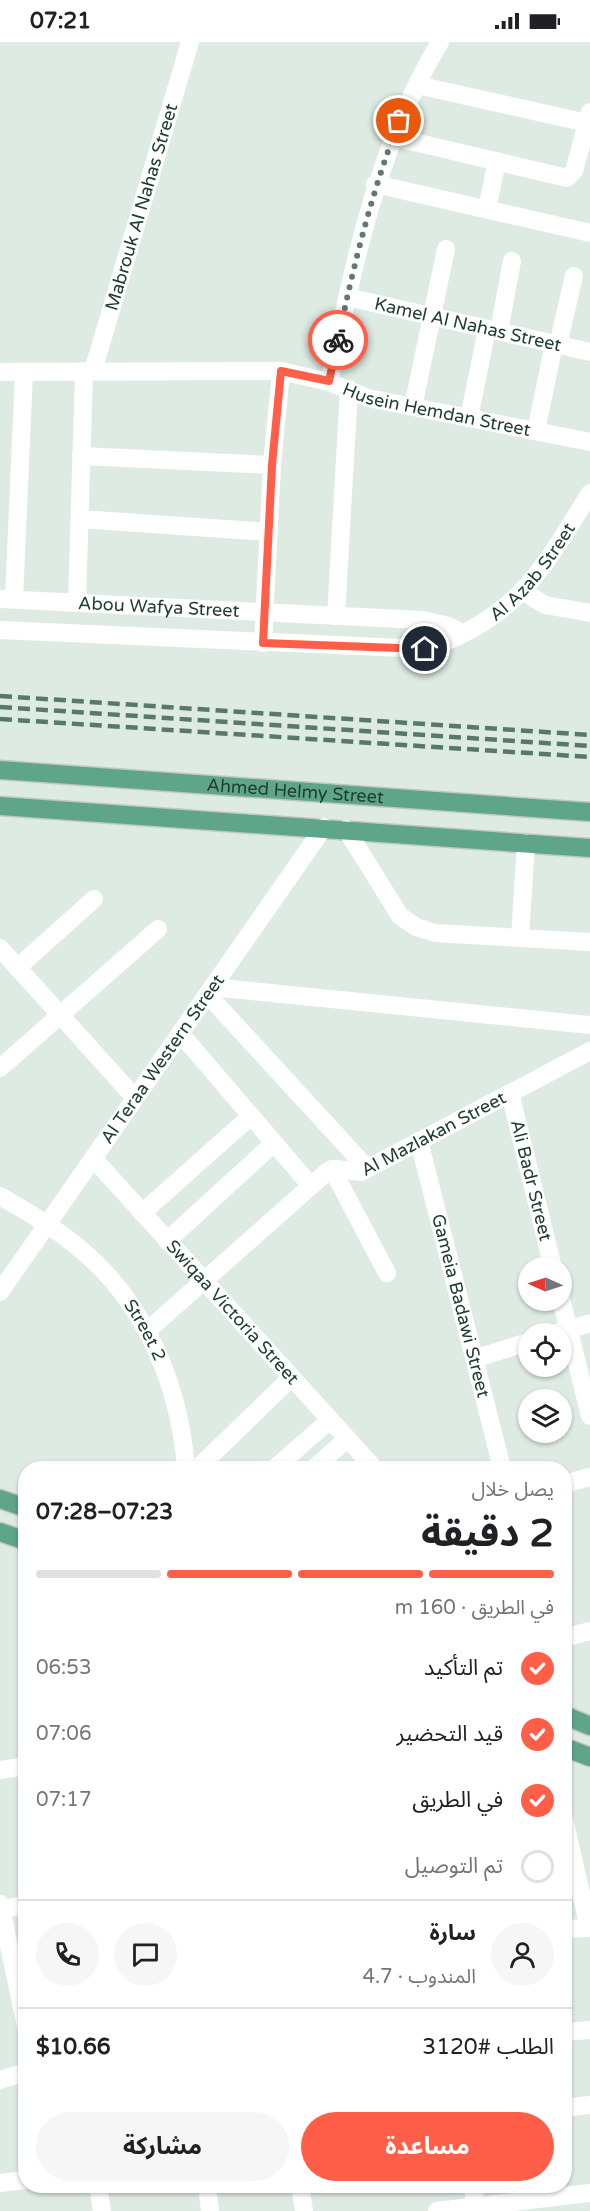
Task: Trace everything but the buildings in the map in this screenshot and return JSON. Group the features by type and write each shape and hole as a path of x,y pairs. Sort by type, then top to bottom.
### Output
{"main road":[{"name":"Ahmed Helmy Street","path":"0,770 590,812"},
{"name":"Ahmed Helmy Street","path":"0,806 590,848"},
{"path":"0,1499 18,1505"},
{"path":"0,1532 18,1538"},
{"path":"572,1717 590,1726"},
{"path":"572,1750 590,1756"}],"street":[{"name":"Mabrouk Al Nahas Street","path":"77,603 81,456 88,371 190,42"},
{"path":"329,381 359,240 375,184 393,137 440,42"},
{"path":"393,137 565,178 572,176 588,118 417,85"},
{"path":"487,209 497,161"},
{"path":"375,184 590,232"},
{"path":"413,407 446,249"},
{"path":"469,418 512,261"},
{"path":"536,430 574,276"},
{"name":"Kamel Al Nahas Street","path":"346,297 590,352"},
{"name":"Husein Hemdan Street","path":"0,372 281,371 329,381 368,398 590,442"},
{"path":"263,643 272,465 281,371"},
{"path":"7,599 24,372"},
{"path":"336,616 349,389"},
{"path":"81,456 272,465"},
{"name":"Al Azab Street","path":"461,633 498,613 524,592 540,573 590,493"},
{"path":"80,519 269,532"},
{"path":"524,592 545,605 590,613"},
{"name":"Abou Wafya Street","path":"7,599 436,622 461,633"},
{"name":"Abou Wafya Street","path":"0,630 425,649 444,643 461,633"},
{"name":"Al Teraa Western Street","path":"0,1292 324,828"},
{"path":"346,829 400,915 416,927 435,933 590,942"},
{"path":"520,938 526,843"},
{"path":"17,968 94,898"},
{"path":"0,1068 158,929"},
{"path":"0,948 135,1098"},
{"path":"210,991 590,1024"},
{"path":"210,991 367,1168"},
{"path":"180,1034 311,1186"},
{"name":"Al Mazlakan Street","path":"147,1331 333,1169 354,1173 367,1168 590,1052"},
{"name":"Ali Badr Street","path":"510,1093 550,1257"},
{"path":"142,1213 251,1116"},
{"name":"Gameia Badawi Street","path":"419,1141 500,1461"},
{"path":"167,1241 274,1143"},
{"name":"Swiqaa Victoria Street","path":"93,1158 368,1461"},
{"path":"333,1169 387,1273"},
{"name":"Street 2","path":"0,1196 48,1224 72,1242 114,1282 147,1331 165,1366 177,1402 185,1461"},
{"path":"572,1329 590,1323"},
{"path":"474,1359 518,1345"},
{"path":"572,1362 590,1416"},
{"path":"205,1461 291,1378"},
{"path":"283,1461 330,1420"},
{"path":"322,1461 347,1438"},
{"path":"572,1482 590,1477"},
{"path":"572,1636 590,1631"},
{"path":"0,1770 18,1767"},
{"path":"572,1853 590,1928 572,1929"},
{"path":"18,1906 1,1907 18,1988"},
{"path":"572,2031 590,2030"},
{"path":"0,2080 18,2074"},
{"path":"572,2107 590,2105"},
{"path":"0,2183 18,2181"},
{"path":"99,2193 102,2211"},
{"path":"208,2193 210,2211"},
{"path":"301,2193 303,2211"},
{"path":"474,2193 476,2209"},
{"path":"437,2211 476,2209 590,2193"}],"railway":[{"path":"0,696 590,735"},
{"path":"0,707 590,746"},
{"path":"0,719 590,757"}],"way so far":[{"path":"338,340 359,240 375,184 399,121"}],"route":[{"path":"338,340 329,381 281,371 272,465 263,643 425,649"}]}
